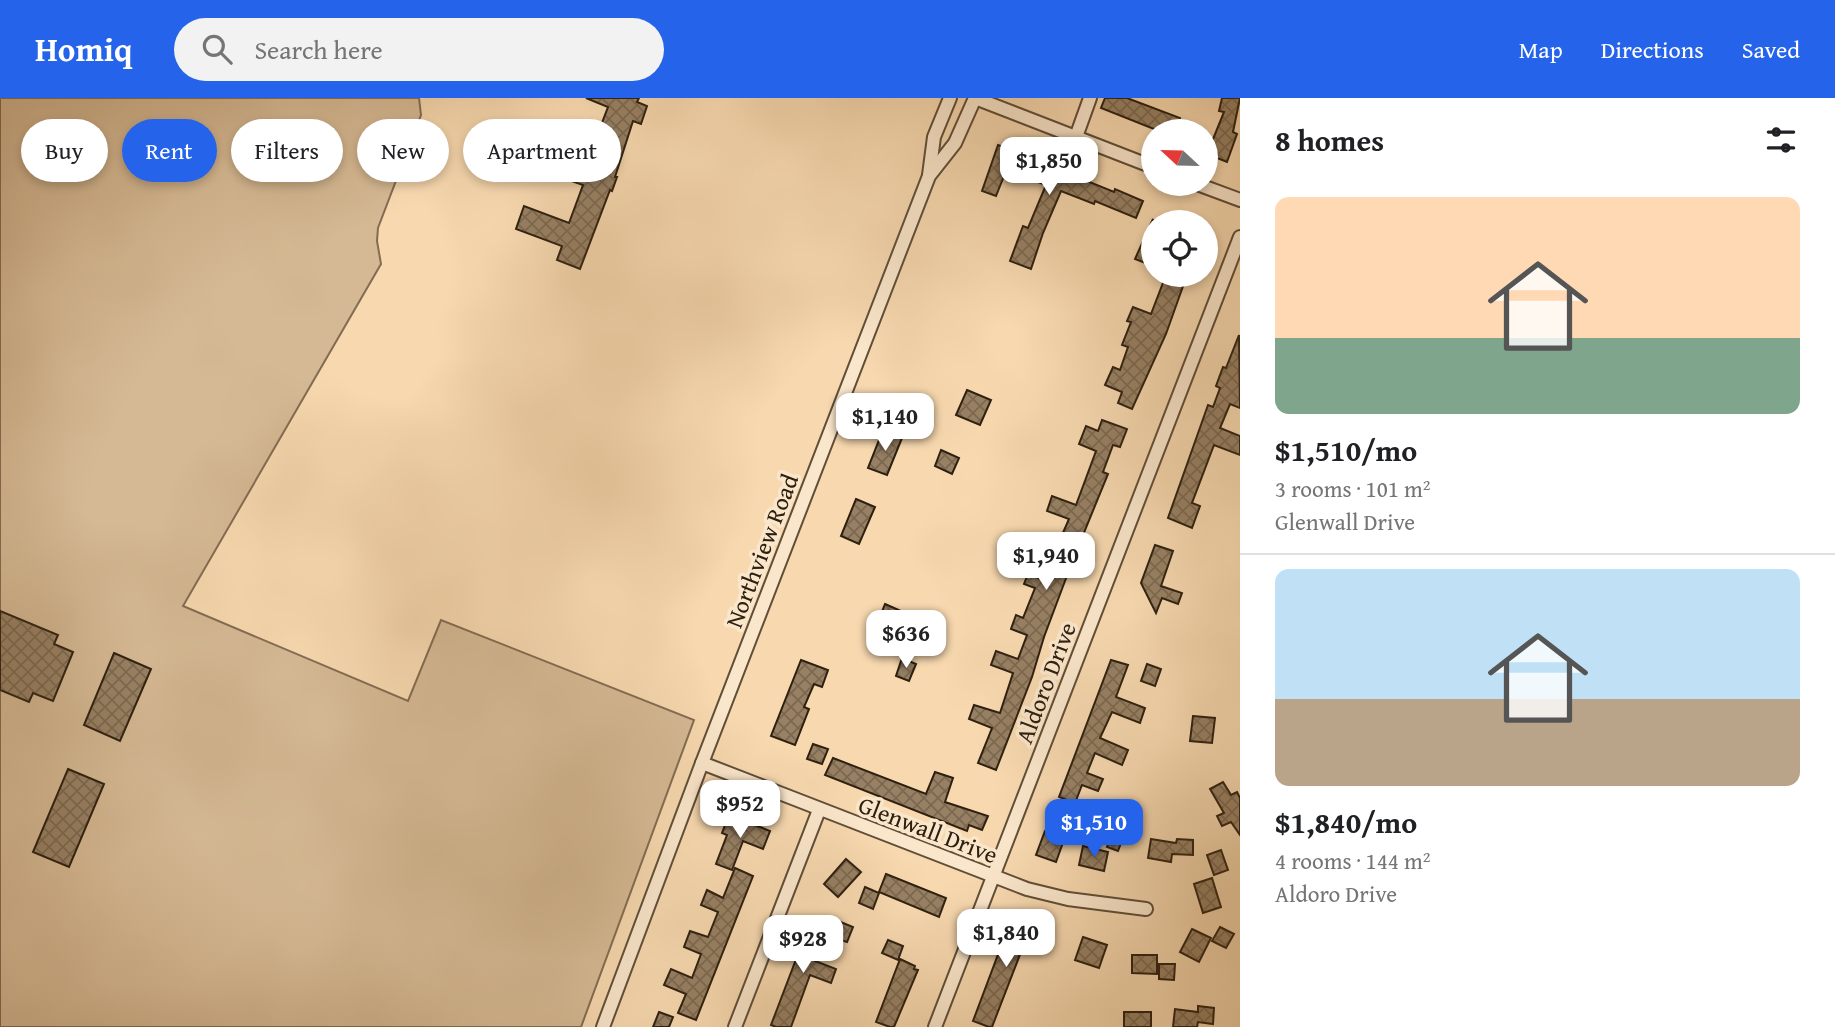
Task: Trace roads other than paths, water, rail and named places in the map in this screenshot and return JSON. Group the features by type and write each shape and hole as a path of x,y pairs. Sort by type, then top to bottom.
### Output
{"street":[{"path":"929,176 934,137 950,98"},
{"path":"975,98 1141,162"},
{"name":"Northview Road","path":"603,1027 929,176 955,143 975,98"},
{"path":"1076,137 1090,98"},
{"path":"1218,192 1240,200"},
{"name":"Aldoro Drive","path":"936,1027 1240,237"},
{"name":"Glenwall Drive","path":"702,763 993,878 1068,899 1146,909"},
{"path":"735,1027 819,810"}]}
